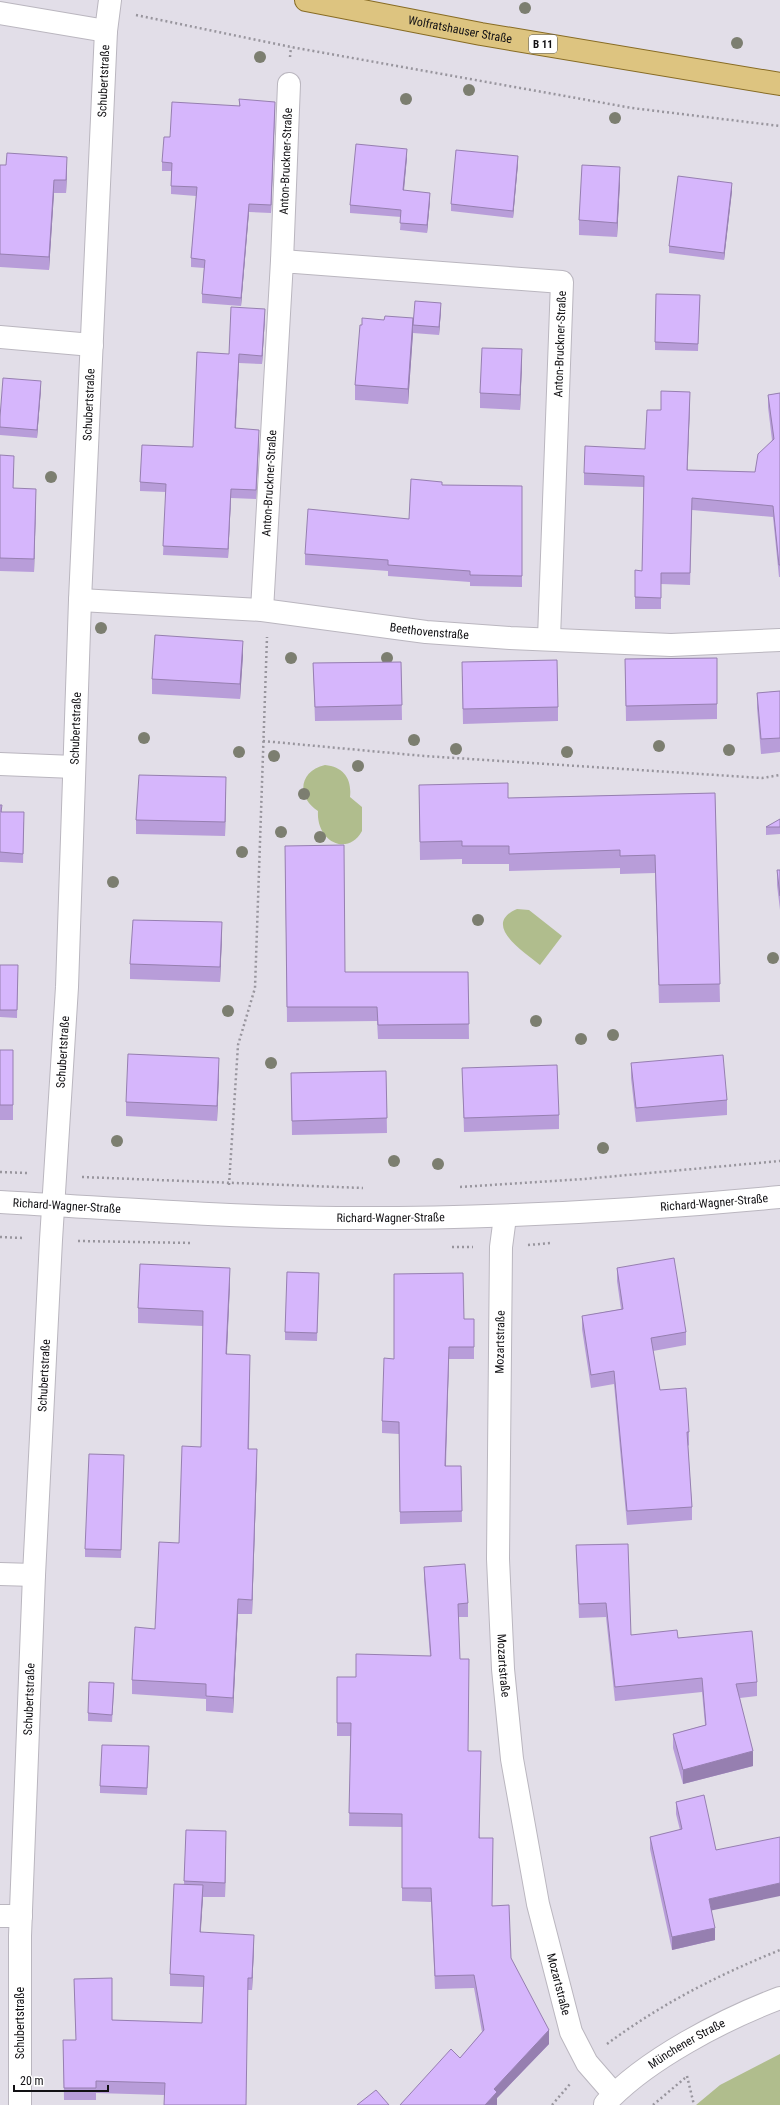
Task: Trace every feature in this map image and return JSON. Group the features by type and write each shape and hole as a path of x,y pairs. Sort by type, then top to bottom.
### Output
{"main road":[{"name":"Wolfratshauser Straße","path":"306,0 481,34 780,84"}],"street":[{"path":"0,13 108,14"},
{"name":"Schubertstraße","path":"20,2105 10,1916 34,1575 67,987 80,600 108,14"},
{"name":"Anton-Bruckner-Straße","path":"265,611 289,84"},
{"name":"Anton-Bruckner-Straße","path":"282,261 562,282 550,638"},
{"path":"0,337 92,345"},
{"name":"Beethovenstraße","path":"80,600 265,611 426,632 671,645 780,640"},
{"path":"0,764 74,767"},
{"name":"Richard-Wagner-Straße","path":"0,1202 336,1218 504,1217 692,1205 780,1197"},
{"name":"Mozartstraße","path":"504,1217 501,1247 498,1559 503,1669 512,1759 538,1904 571,2032 609,2100"},
{"path":"0,1574 34,1575"},
{"name":"Münchener Straße","path":"609,2100 670,2052 750,2009 780,1998"}],"path":[{"path":"108,14 151,17 291,47 625,106 780,126"},
{"path":"227,1214 238,1045 255,988 263,741 265,611"},
{"path":"263,741 424,756 762,778 780,776"},
{"path":"458,1187 606,1177 780,1161"},
{"path":"0,1172 229,1184 368,1188"},
{"path":"552,2105 587,2063 608,2044 644,2019 702,1983 780,1950"},
{"path":"653,2105 687,2076 694,2072"},
{"path":"687,2076 694,2105"}],"green space":[{"path":"325,765 332,766 342,771 348,779 350,785 350,797 362,807 362,831 356,839 349,843 341,844 327,838 322,831 319,822 318,811 306,799 304,785 306,778 316,768"},
{"path":"517,909 529,910 562,936 540,965 517,946 504,931 503,923 507,916"},
{"path":"780,2054 780,2105 696,2105 720,2085"}],"building":[{"path":"239,99 275,102 271,205 249,204 241,298 202,294 205,260 191,258 197,187 171,186 172,163 162,162 164,137 170,137 172,102 240,106"},
{"path":"356,144 407,149 403,190 430,193 427,225 400,223 401,210 350,205"},
{"path":"456,150 518,156 513,211 451,204"},
{"path":"7,153 67,157 66,180 54,180 49,257 0,254 0,165 6,165"},
{"path":"582,165 620,167 617,223 579,220"},
{"path":"678,176 732,183 724,253 669,246"},
{"path":"656,294 700,295 698,344 655,342"},
{"path":"415,301 441,303 439,327 413,325"},
{"path":"231,307 265,309 262,356 239,354 235,428 259,430 256,490 231,489 228,549 163,546 166,484 140,482 142,445 193,447 197,352 229,354"},
{"path":"385,316 413,318 408,389 355,385 360,325 362,325 362,318 384,320"},
{"path":"482,348 522,349 520,395 480,393"},
{"path":"3,378 41,381 37,430 0,427"},
{"path":"661,391 690,392 687,470 755,472 758,454 774,439 768,395 780,393 780,565 773,506 692,498 690,573 661,573 661,598 635,597 635,570 642,571 644,476 584,473 585,446 645,449 647,410 661,410"},
{"path":"0,455 14,456 13,488 36,489 34,559 0,558"},
{"path":"411,479 442,482 442,485 522,486 522,576 470,575 470,571 388,565 388,560 305,554 308,509 409,519"},
{"path":"155,635 243,641 240,684 152,679"},
{"path":"717,658 717,704 626,706 625,659"},
{"path":"557,660 558,707 463,709 462,662"},
{"path":"401,662 402,705 315,707 313,663"},
{"path":"780,691 780,738 761,739 757,693"},
{"path":"139,775 226,777 225,822 136,820"},
{"path":"508,783 508,798 715,793 720,984 659,985 655,855 620,856 620,850 509,854 509,846 462,846 462,841 420,842 419,785"},
{"path":"0,805 2,805 1,812 24,812 23,854 0,852"},
{"path":"780,819 780,827 766,827"},
{"path":"344,845 345,972 468,972 469,1024 378,1025 377,1007 287,1007 285,846"},
{"path":"777,870 780,870 780,896"},
{"path":"133,920 222,922 220,967 130,964"},
{"path":"0,965 18,965 17,1010 0,1010"},
{"path":"0,1050 13,1050 13,1105 0,1105"},
{"path":"128,1054 219,1058 217,1106 126,1102"},
{"path":"723,1055 727,1100 636,1108 631,1063"},
{"path":"557,1065 559,1115 464,1118 462,1068"},
{"path":"386,1071 387,1118 292,1121 291,1073"},
{"path":"674,1258 686,1332 651,1338 660,1390 686,1388 689,1432 687,1432 692,1507 627,1511 614,1371 591,1375 582,1316 623,1309 617,1268"},
{"path":"140,1264 230,1268 226,1354 250,1355 248,1449 257,1449 252,1600 238,1599 233,1698 206,1696 206,1684 132,1680 135,1627 155,1629 159,1542 179,1543 182,1446 201,1447 203,1311 138,1308"},
{"path":"287,1272 319,1273 317,1333 285,1332"},
{"path":"463,1273 464,1319 474,1319 474,1347 449,1347 445,1466 461,1466 462,1511 400,1512 399,1422 382,1421 384,1358 394,1359 394,1274"},
{"path":"89,1454 124,1455 121,1550 85,1549"},
{"path":"628,1544 631,1635 677,1630 678,1638 752,1631 757,1682 736,1684 753,1751 683,1770 673,1734 706,1725 702,1678 615,1687 606,1603 579,1604 576,1545"},
{"path":"465,1564 468,1603 458,1604 460,1659 469,1659 468,1751 481,1751 479,1838 493,1838 492,1906 509,1905 511,1958 549,2030 494,2089 497,2092 485,2105 400,2105 451,2049 460,2058 484,2030 474,1975 435,1976 431,1888 402,1888 402,1814 349,1813 351,1723 337,1723 337,1677 356,1677 356,1654 431,1656 424,1567"},
{"path":"89,1682 114,1683 112,1715 88,1713"},
{"path":"102,1745 149,1746 147,1788 100,1786"},
{"path":"704,1795 716,1850 780,1837 780,1883 709,1899 715,1928 672,1937 650,1837 682,1829 676,1802"},
{"path":"186,1830 226,1831 225,1883 184,1881"},
{"path":"174,1884 203,1885 200,1932 254,1935 252,1978 248,1978 246,2105 164,2105 165,2083 96,2081 96,2088 64,2088 63,2040 76,2040 74,1979 112,1978 112,2020 202,2023 204,1976 170,1974"},
{"path":"376,2090 389,2105 357,2105"}]}
